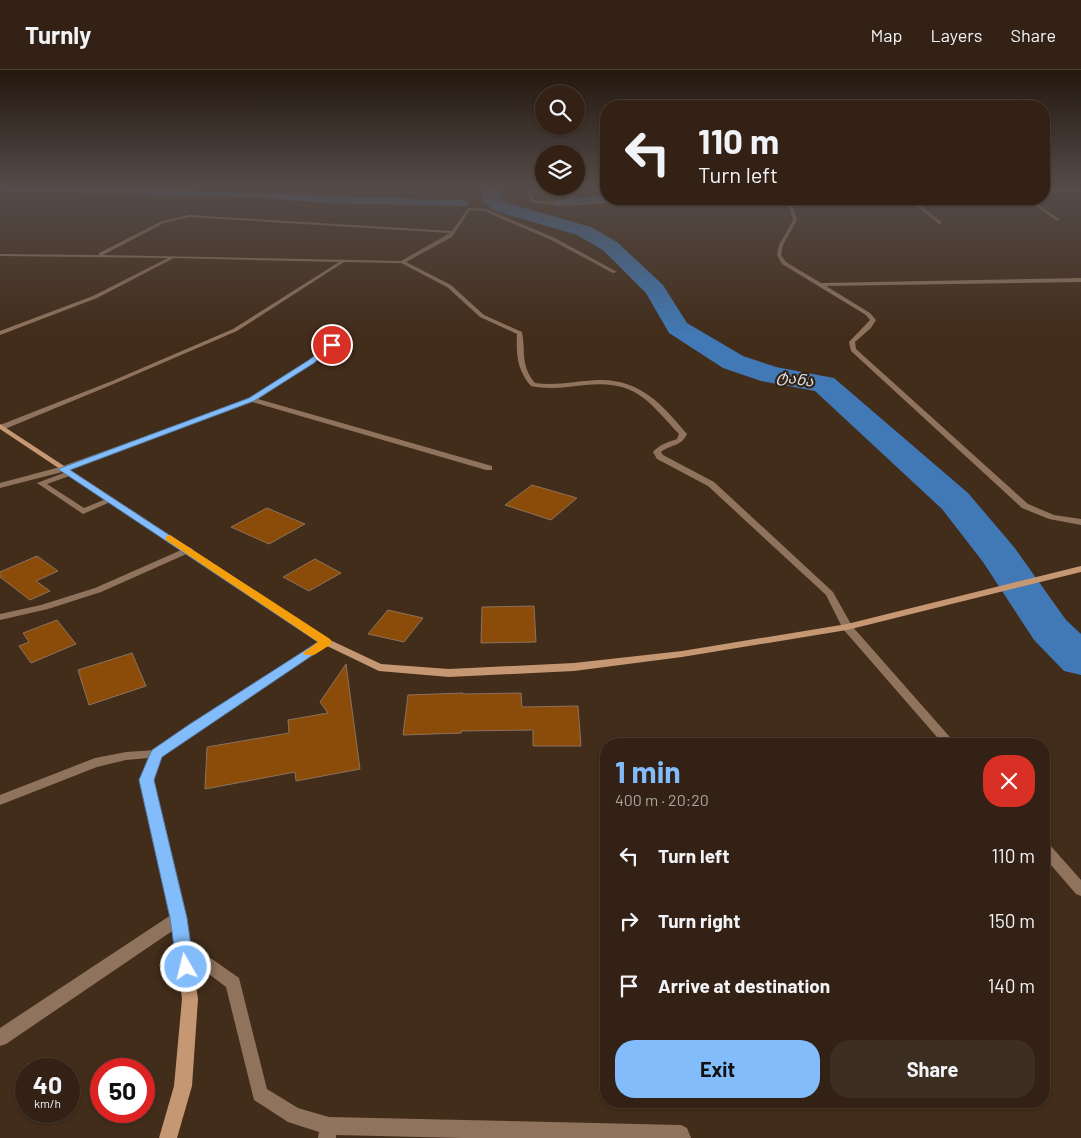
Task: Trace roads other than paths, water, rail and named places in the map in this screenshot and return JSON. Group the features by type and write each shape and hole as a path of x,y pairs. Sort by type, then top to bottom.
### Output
{"main road":[{"path":"1,427 326,642 380,667 449,673 574,666 672,655 846,627 1081,569"},
{"path":"168,1138 183,1086 190,999 179,918 146,780 156,754 194,727 326,642"}],"street":[{"path":"96,256 110,251 138,236"},
{"path":"402,262 447,236"},
{"path":"547,236 615,272"},
{"path":"786,236 781,245 779,255 784,262 868,314 873,320 871,325 855,336 852,342 853,350 1025,506 1039,514 1060,520 1081,522"},
{"path":"0,255 402,262 449,286 482,316 520,333 518,358 526,378 532,384 555,387 614,383 637,390 683,434 680,440 661,448 657,452 660,457 711,484 830,594 846,627 945,738"},
{"path":"0,333 95,297 175,257"},
{"path":"1,427 114,382 235,330 342,262"},
{"path":"819,285 1081,280"},
{"path":"111,500 83,511 41,483 66,471 252,400 312,362 332,345"},
{"path":"252,400 489,468"},
{"path":"0,486 66,471"},
{"path":"0,617 44,607 98,590 188,550"},
{"path":"0,800 95,763 126,756 156,754"},
{"path":"1050,855 1081,890"},
{"path":"0,1038 179,918"},
{"path":"186,967 208,964 233,983 260,1094 294,1116 328,1132 681,1134 682,1138"}],"waterway":[{"name":"ტანა","path":"592,236 610,246 655,290 678,328 733,362 771,375 824,384 955,501 1000,556 1050,630 1081,660"}]}
